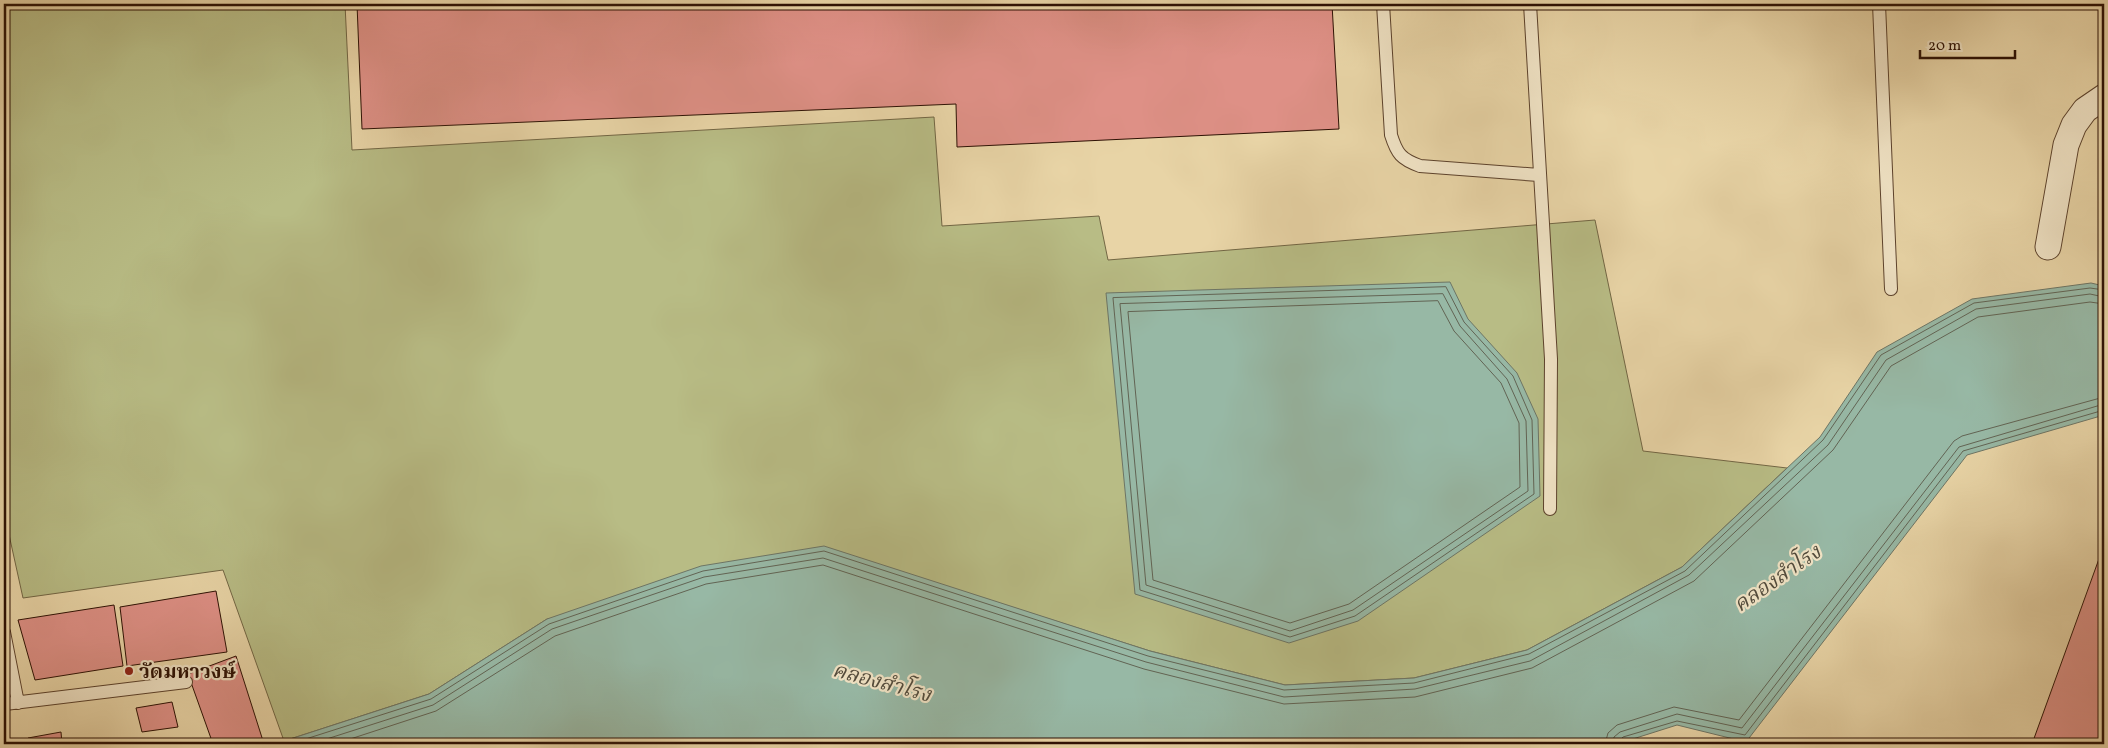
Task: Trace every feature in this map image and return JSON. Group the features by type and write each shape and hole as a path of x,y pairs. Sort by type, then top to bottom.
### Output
{"street":[{"path":"2048,247 2066,145 2084,110 2104,97"}],"lane":[{"path":"1383,4 1391,135 1396,151 1406,161 1420,166 1539,175"},
{"path":"1530,4 1551,358 1550,509"},
{"path":"1879,4 1891,289"},
{"path":"4,632 11,703 186,682"}],"green space":[{"path":"4,4 345,4 352,150 934,117 942,226 1099,216 1108,260 1595,220 1643,451 1787,468 1682,567 1527,650 1414,678 1285,685 1150,651 958,590 547,619 429,694 284,741 223,570 23,598 4,512"}],"water":[{"path":"1450,282 1468,319 1517,373 1538,419 1540,496 1358,621 1289,643 1135,594 1106,293"},
{"name":"คลองสำโรง","path":"2091,283 2104,286 2104,415 1967,455 1746,742 1677,725 1617,744 285,744 284,741 429,694 547,619 701,566 824,546 1150,651 1285,685 1414,678 1527,650 1682,567 1820,437 1877,352 1972,299"}],"building":[{"path":"357,4 1332,4 1339,129 957,147 956,104 362,129"},
{"path":"2104,545 2104,744 2032,744"},
{"path":"216,591 227,652 127,666 120,607"},
{"path":"114,605 123,666 35,680 18,620"},
{"path":"236,656 264,744 213,744 188,674"},
{"path":"172,702 178,727 142,732 136,708"},
{"path":"61,732 62,744 29,744 28,738"},
{"path":"211,740 211,744 180,744"}],"place":[{"name":"วัดมหาวงษ์","path":"129,671"}]}
